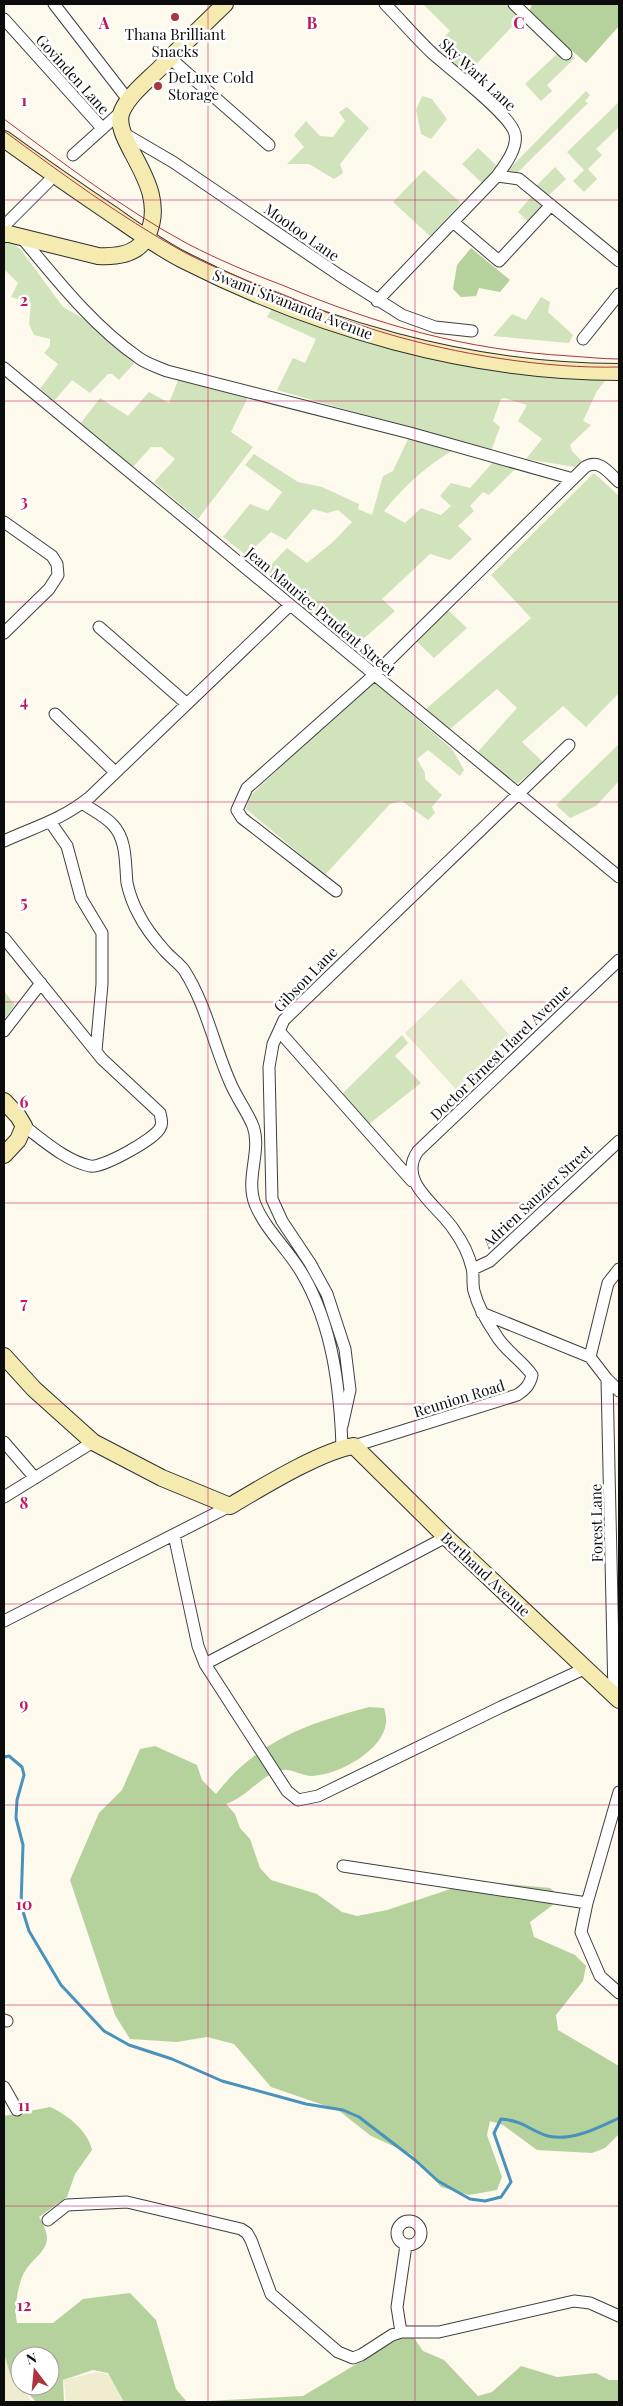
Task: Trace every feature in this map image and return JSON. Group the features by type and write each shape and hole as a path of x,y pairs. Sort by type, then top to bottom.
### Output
{"street":[{"path":"54,4 126,106"},
{"path":"4,234 82,253 112,257 138,248 146,238 155,215 153,198 124,134 120,120 126,106 170,58 225,4"},
{"name":"Sky Wark Lane","path":"377,301 497,176 514,144 515,137 512,127 481,95 432,53 385,4"},
{"path":"514,4 566,54"},
{"name":"Govinden Lane","path":"4,19 102,128 126,106"},
{"path":"170,58 269,145"},
{"path":"73,155 102,128"},
{"name":"Mootoo Lane","path":"124,134 173,162 377,301 402,315 427,325 472,331"},
{"name":"Swami Sivananda Avenue","path":"4,139 146,238 182,259 255,292 391,342 460,356 536,368 619,372"},
{"path":"497,176 518,179 619,261"},
{"path":"4,226 49,181"},
{"path":"452,222 500,262 551,205"},
{"path":"22,238 108,333 140,360 167,371 410,433 573,479"},
{"path":"583,339 619,294"},
{"name":"Jean Maurice Prudent Street","path":"4,368 619,877"},
{"path":"336,891 242,818 237,810 247,788 374,675 591,463 597,463 619,482"},
{"path":"4,522 52,556 57,564 58,575 49,589 4,634"},
{"path":"4,841 72,812 290,605"},
{"path":"99,627 187,704"},
{"path":"55,714 115,772"},
{"name":"Gibson Lane","path":"342,1426 350,1390 345,1350 328,1294 282,1221 272,1199 269,1067 273,1044 284,1020 569,745"},
{"path":"4,1621 348,1447 342,1426 340,1394 331,1345 318,1308 305,1277 289,1252 276,1239 262,1219 254,1201 252,1185 257,1142 252,1124 240,1106 205,1015 183,969 164,950 139,914 128,885 121,838 113,825 82,803"},
{"path":"51,822 67,846 81,898 102,933 102,984 96,1051"},
{"path":"4,938 119,1077 160,1113 161,1128 154,1135 102,1166 91,1167 58,1151 24,1126 18,1116 4,1101"},
{"name":"Doctor Ernest Harel Avenue","path":"412,1177 412,1160 418,1151 619,960"},
{"path":"4,1031 41,983"},
{"name":"Reunion Road","path":"279,1031 412,1177 454,1229 466,1250 473,1269 474,1291 481,1312 496,1336 532,1375 525,1390 498,1402 348,1447"},
{"path":"4,1155 18,1140 24,1126"},
{"name":"Adrien Sauzier Street","path":"473,1269 490,1261 619,1141"},
{"path":"590,1357 608,1283 619,1269"},
{"path":"481,1312 590,1357 619,1391"},
{"path":"4,1356 34,1389 93,1442 162,1478 230,1506"},
{"name":"Forest Lane","path":"607,1379 616,1524 617,1697"},
{"path":"4,1442 35,1478"},
{"path":"4,1497 93,1442"},
{"name":"Berthaud Avenue","path":"348,1447 617,1697"},
{"path":"174,1535 198,1646 205,1664 287,1791 298,1800 318,1796 500,1707 586,1668"},
{"path":"205,1664 446,1537"},
{"path":"619,1792 587,1903 581,1932 600,1976 619,1993"},
{"path":"342,1866 587,1903"},
{"path":"4,2087 17,2110"},
{"path":"48,2220 67,2205 127,2202 241,2229 247,2233 251,2240 271,2294 338,2352 353,2358 392,2335 401,2332 439,2332 574,2301 590,2303 619,2316"},
{"path":"401,2332 397,2307 406,2245"}],"shaded area":[{"path":"4,2352 10,2372 10,2396 28,2396 32,2402 4,2402"},
{"path":"96,2372 110,2375 124,2402 66,2402 64,2380"}],"green space":[{"path":"423,4 508,4 522,16 466,75 434,47 450,31"},
{"path":"532,4 619,4 619,26 586,63 529,13"},
{"path":"557,54 563,60 571,54 575,58 547,85 552,91 541,101 525,84"},
{"path":"586,91 590,95 585,101 588,103 518,172 506,172"},
{"path":"422,96 432,99 447,119 431,139 421,134 416,110"},
{"path":"619,102 619,127 596,149 602,155 588,169 597,179 584,192 573,181 584,170 567,152"},
{"path":"347,107 369,128 340,164 343,173 334,179 309,164 287,164 304,147 294,135 306,121 320,136 333,137 345,121 339,112"},
{"path":"478,148 499,168 483,184 462,164"},
{"path":"555,167 566,179 547,197 536,186"},
{"path":"424,170 461,203 430,236 393,202"},
{"path":"532,196 544,207 529,222 518,212"},
{"path":"4,242 13,243 21,250 63,307 98,327 137,360 119,380 112,374 108,374 90,393 72,380 54,401 40,389 58,364 44,353 50,346 50,339 34,335 29,324 31,303 11,297 18,283 4,269"},
{"path":"471,248 510,280 500,292 479,288 476,296 461,297 453,289 457,265"},
{"path":"541,297 550,302 548,312 573,335 569,343 493,336 512,314 526,320"},
{"path":"274,305 373,339 609,376 597,391 583,421 591,425 570,445 572,451 582,461 575,467 526,459 542,439 518,421 527,405 504,398 501,399 493,421 500,427 491,451 277,390 293,358 305,363 316,339 267,317"},
{"path":"179,378 248,397 231,432 253,447 198,519 154,482 175,459 161,447 151,447 132,468 80,424 100,398 128,416 149,392 169,403"},
{"path":"408,439 453,450 433,463 399,493 384,511 405,523 421,508 441,515 451,506 440,496 451,483 470,488 494,461 516,468 489,495 483,492 470,506 474,511 458,526 472,539 450,560 430,554 382,599 395,611 352,649 293,599 266,570 287,548 307,563 333,542 352,522 338,510 327,513 313,509 286,540 271,532 246,555 223,537 250,504 268,511 282,492 245,465 254,454 298,482 322,487 359,504 358,509 372,515 383,476 393,471"},
{"path":"594,473 619,496 619,693 586,727 563,706 522,742 543,762 517,784 476,754 517,708 497,689 449,730 426,709 531,618 491,575"},
{"path":"448,610 467,628 434,658 416,641"},
{"path":"374,682 452,749 464,770 460,776 428,750 417,759 425,773 425,779 442,795 432,807 435,813 428,820 402,801 390,804 325,875 246,809 251,795 320,729"},
{"path":"619,744 619,781 596,806 570,818 556,805"},
{"path":"461,979 517,1044 462,1096 405,1033"},
{"path":"4,991 15,1005 4,1019"},
{"path":"402,1035 408,1043 395,1056 421,1083 369,1124 343,1093"},
{"path":"369,1707 384,1708 386,1723 377,1743 358,1760 323,1775 308,1776 282,1770 267,1776 234,1801 226,1804 235,1814 240,1828 250,1839 260,1868 271,1880 317,1894 342,1912 357,1916 387,1910 475,1881 550,1888 562,1898 530,1922 534,1937 575,1955 586,1966 583,1981 556,2015 558,2030 619,2066 619,2134 605,2148 592,2153 537,2150 503,2125 490,2121 487,2135 502,2177 497,2190 469,2195 441,2187 411,2154 371,2136 338,2110 271,2087 234,2044 207,2037 177,2042 130,2039 115,2015 70,1880 99,1813 122,1790 140,1749 155,1746 197,1765 202,1780 216,1794 232,1775 267,1747 304,1728"},
{"path":"50,2107 64,2114 82,2130 92,2150 75,2174 67,2197 39,2217 45,2228 46,2244 22,2277 16,2300 17,2323 53,2323 83,2299 130,2293 156,2320 176,2389 187,2402 124,2402 108,2373 93,2370 63,2380 64,2402 36,2402 31,2396 60,2396 60,2346 10,2346 10,2374 4,2353 4,2116"},
{"path":"410,2332 423,2351 444,2360 478,2396 492,2392 521,2366 557,2377 596,2373 609,2380 619,2380 619,2402 187,2402 303,2396"}],"waterway":[{"path":"4,1757 9,1756 22,1767 24,1775 17,1800 16,1818 23,1845 21,1905 29,1931 61,1985 104,2031 129,2045 172,2059 222,2081 306,2104 343,2110 359,2117 415,2160 438,2181 470,2199 485,2201 501,2197 511,2182 494,2133 501,2119 522,2124 548,2136 566,2137 585,2133 619,2118"}],"tram line":[{"path":"4,119 140,216 188,244 258,276 353,312 423,333 494,348 531,353 619,359"},
{"path":"4,131 113,209 182,251 231,274 346,320 412,341 471,354 531,363 619,367"}],"place":[{"name":"Thana Brilliant Snacks","path":"175,17"},
{"name":"DeLuxe Cold Storage","path":"158,86"}]}
